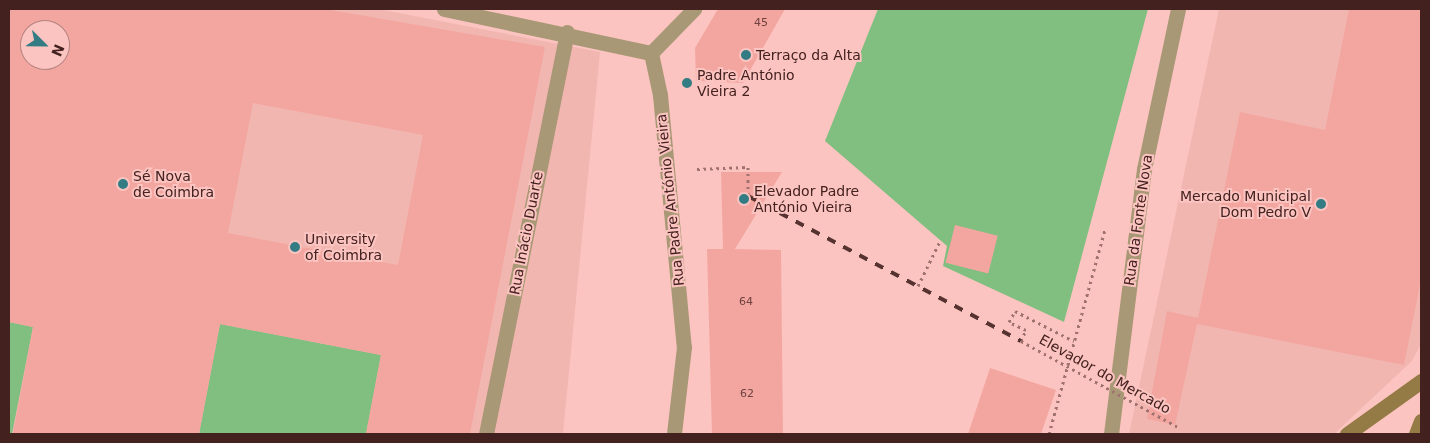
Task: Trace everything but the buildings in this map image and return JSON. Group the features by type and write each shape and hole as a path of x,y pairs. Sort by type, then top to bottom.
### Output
{"main road":[{"path":"1347,434 1421,381"},
{"path":"1416,434 1421,421"}],"street":[{"path":"444,9 567,32 651,53 694,9"},
{"name":"Rua da Fonte Nova","path":"1111,434 1144,169 1178,9"},
{"name":"Rua Inácio Duarte","path":"486,434 567,32"},
{"name":"Rua Padre António Vieira","path":"651,53 668,171 684,347 674,434"}],"path":[{"path":"668,171 748,167 748,196"},
{"path":"1049,434 1108,218"},
{"path":"918,286 940,241"},
{"name":"Elevador do Mercado","path":"1074,340 1016,311 1010,322 1026,330 1021,341 1178,427"}],"shaded area":[{"name":"University of Coimbra","path":"9,9 378,9 600,52 563,434 9,434"},
{"path":"1219,9 1421,9 1421,344 1412,361 1334,434 1129,434"}],"green space":[{"path":"878,9 1148,9 1064,322 943,266 947,246 825,141"},
{"path":"9,322 33,327 12,434 9,434"},
{"path":"220,324 381,355 366,434 199,434"}],"railway":[{"path":"748,196 1021,341"}],"place":[{"name":"Terraço da Alta","path":"746,55"},
{"name":"Padre António Vieira 2","path":"687,83"},
{"name":"Sé Nova de Coimbra","path":"123,184"},
{"name":"Elevador Padre António Vieira","path":"744,199"},
{"name":"Mercado Municipal Dom Pedro V","path":"1321,204"},
{"name":"University of Coimbra","path":"295,247"}]}
